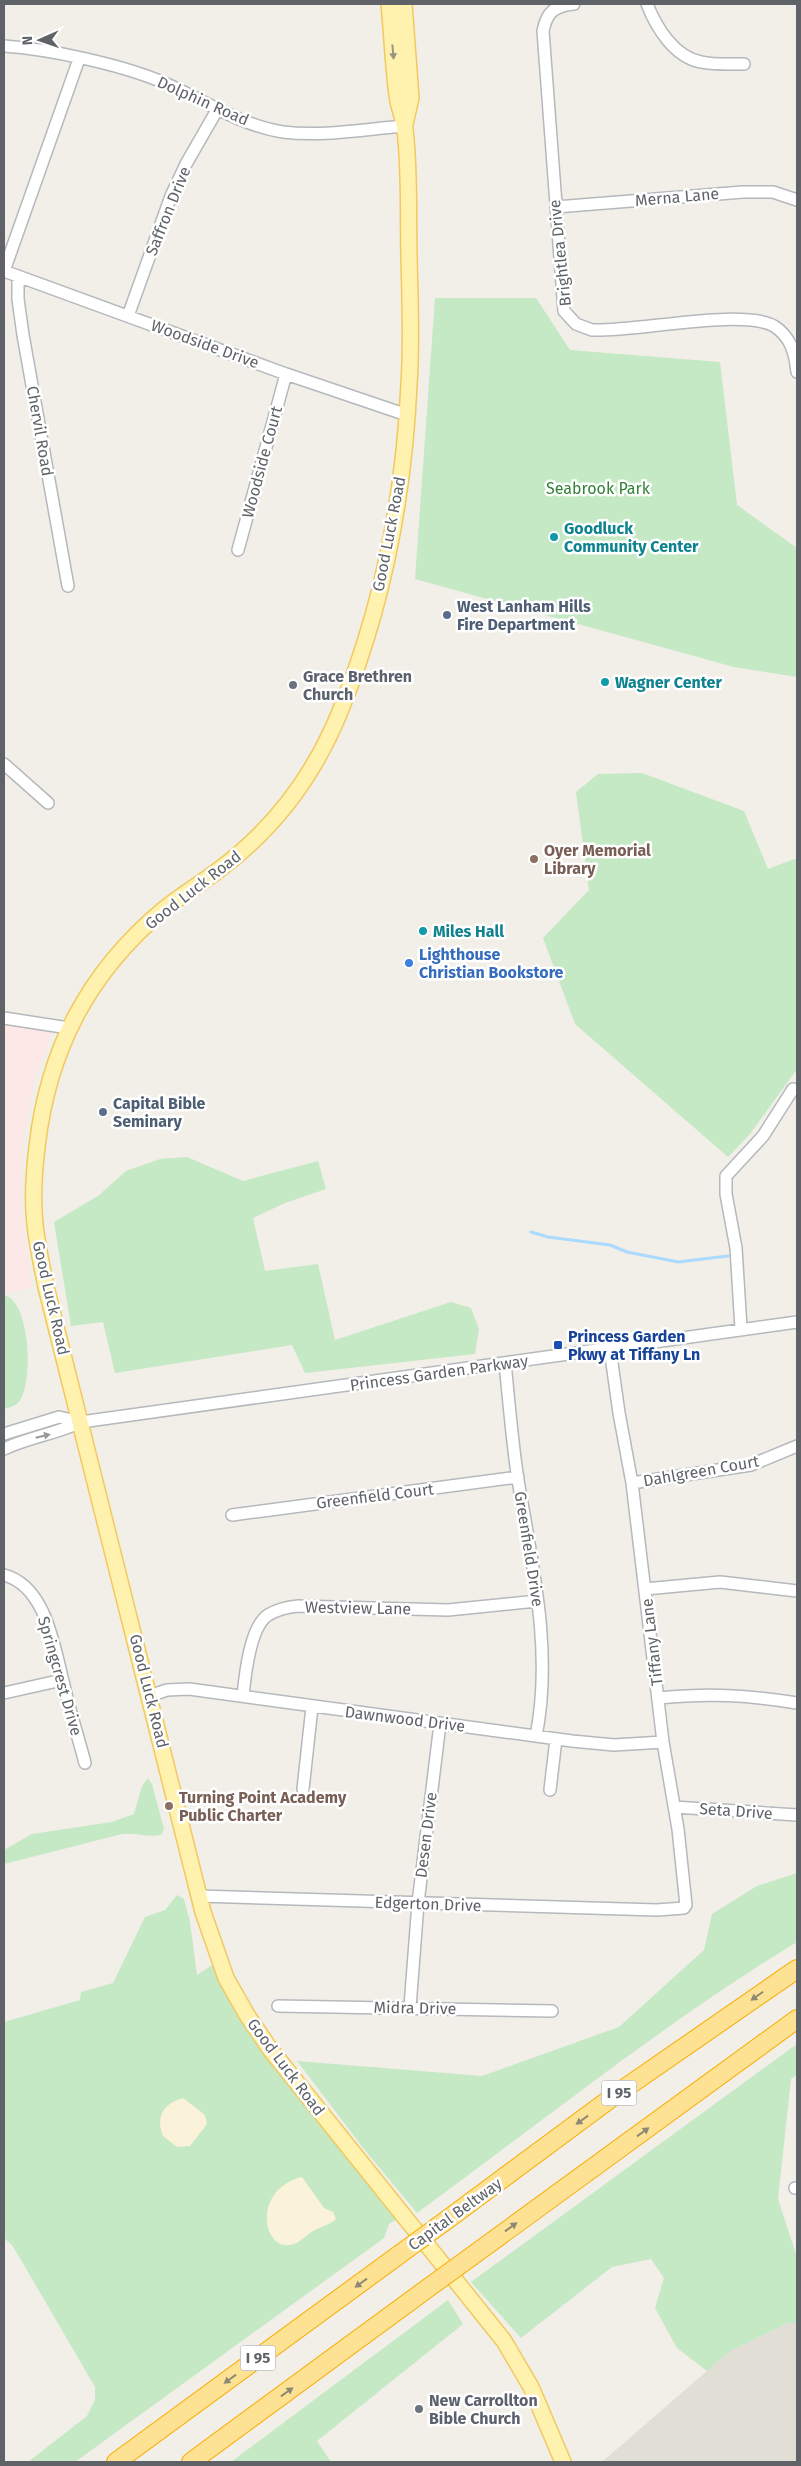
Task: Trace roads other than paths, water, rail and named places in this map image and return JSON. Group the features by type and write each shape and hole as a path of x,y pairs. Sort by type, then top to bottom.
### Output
{"highway":[{"name":"Capital Beltway","path":"116,2462 641,2077 797,1969"},
{"name":"I 95","path":"191,2462 797,2019"}],"main road":[{"name":"Good Luck Road","path":"389,4 397,100 405,126"},
{"name":"Good Luck Road","path":"404,4 411,98 405,126 410,303 407,415 396,508 381,584 340,712 316,763 287,805 261,836 222,868 165,908 126,945 101,974 69,1028 50,1078 41,1113 35,1158 34,1222 46,1287 199,1896 226,1978 253,2026 504,2341 532,2386 563,2462"}],"street":[{"name":"Brightlea Drive","path":"574,4 555,7 546,16 542,31 562,303 567,315 576,324 592,330 610,331 729,320 757,320 773,326 784,335 794,351 797,372"},
{"path":"648,4 668,40 685,55 700,62 744,64"},
{"name":"Dolphin Road","path":"4,46 79,59 159,81 217,110 282,132 341,131 405,126"},
{"path":"4,271 79,59"},
{"name":"Saffron Drive","path":"128,316 171,196 186,164 217,110"},
{"name":"Merna Lane","path":"556,207 743,192 773,192 797,200"},
{"name":"Woodside Drive","path":"4,271 286,374 407,415"},
{"name":"Chervil Road","path":"18,276 18,300 23,335 68,586"},
{"name":"Woodside Court","path":"238,550 286,374"},
{"path":"4,764 48,804"},
{"path":"4,1018 69,1028"},
{"path":"741,1328 736,1248 726,1194 726,1176 763,1136 793,1089"},
{"name":"Princess Garden Parkway","path":"81,1422 610,1349 741,1328 797,1322"},
{"name":"Tiffany Lane","path":"610,1349 632,1483 663,1742 674,1807 686,1905 680,1910 658,1910"},
{"name":"Greenfield Drive","path":"505,1363 518,1477 537,1601 542,1656 542,1694 536,1736"},
{"path":"4,1434 59,1417 81,1422"},
{"path":"4,1449 32,1438 62,1431 81,1422"},
{"name":"Dahlgreen Court","path":"632,1483 751,1465 797,1446"},
{"name":"Greenfield Court","path":"232,1515 518,1477"},
{"name":"Springcrest Drive","path":"4,1575 13,1578 26,1588 45,1616 85,1763"},
{"path":"645,1589 720,1582 797,1591"},
{"name":"Westview Lane","path":"243,1696 246,1668 259,1626 267,1615 280,1609 304,1606 448,1610 537,1601"},
{"path":"4,1693 62,1680"},
{"name":"Dawnwood Drive","path":"149,1696 182,1689 556,1739 614,1744 663,1742"},
{"path":"658,1698 690,1695 744,1695 797,1703"},
{"path":"303,1789 312,1707"},
{"name":"Desen Drive","path":"410,2007 418,1903 440,1724"},
{"path":"550,1790 556,1739"},
{"name":"Seta Drive","path":"674,1807 797,1815"},
{"name":"Edgerton Drive","path":"199,1896 658,1910"},
{"name":"Midra Drive","path":"278,2006 552,2010"}],"waterway":[{"path":"531,1232 548,1237 610,1245 627,1252 678,1262 728,1256"}],"place":[{"name":"Goodluck Community Center","path":"554,537"},
{"name":"West Lanham Hills Fire Department","path":"447,615"},
{"name":"Wagner Center","path":"605,682"},
{"name":"Grace Brethren Church","path":"293,685"},
{"name":"Oyer Memorial Library","path":"534,859"},
{"name":"Miles Hall","path":"423,931"},
{"name":"Lighthouse Christian Bookstore","path":"409,963"},
{"name":"Capital Bible Seminary","path":"103,1112"},
{"name":"Princess Garden Pkwy at Tiffany Ln","path":"558,1345"},
{"name":"Turning Point Academy Public Charter","path":"169,1806"},
{"name":"New Carrollton Bible Church","path":"419,2409"}],"park label":[{"name":"Seabrook Park","path":"598,488"}]}
